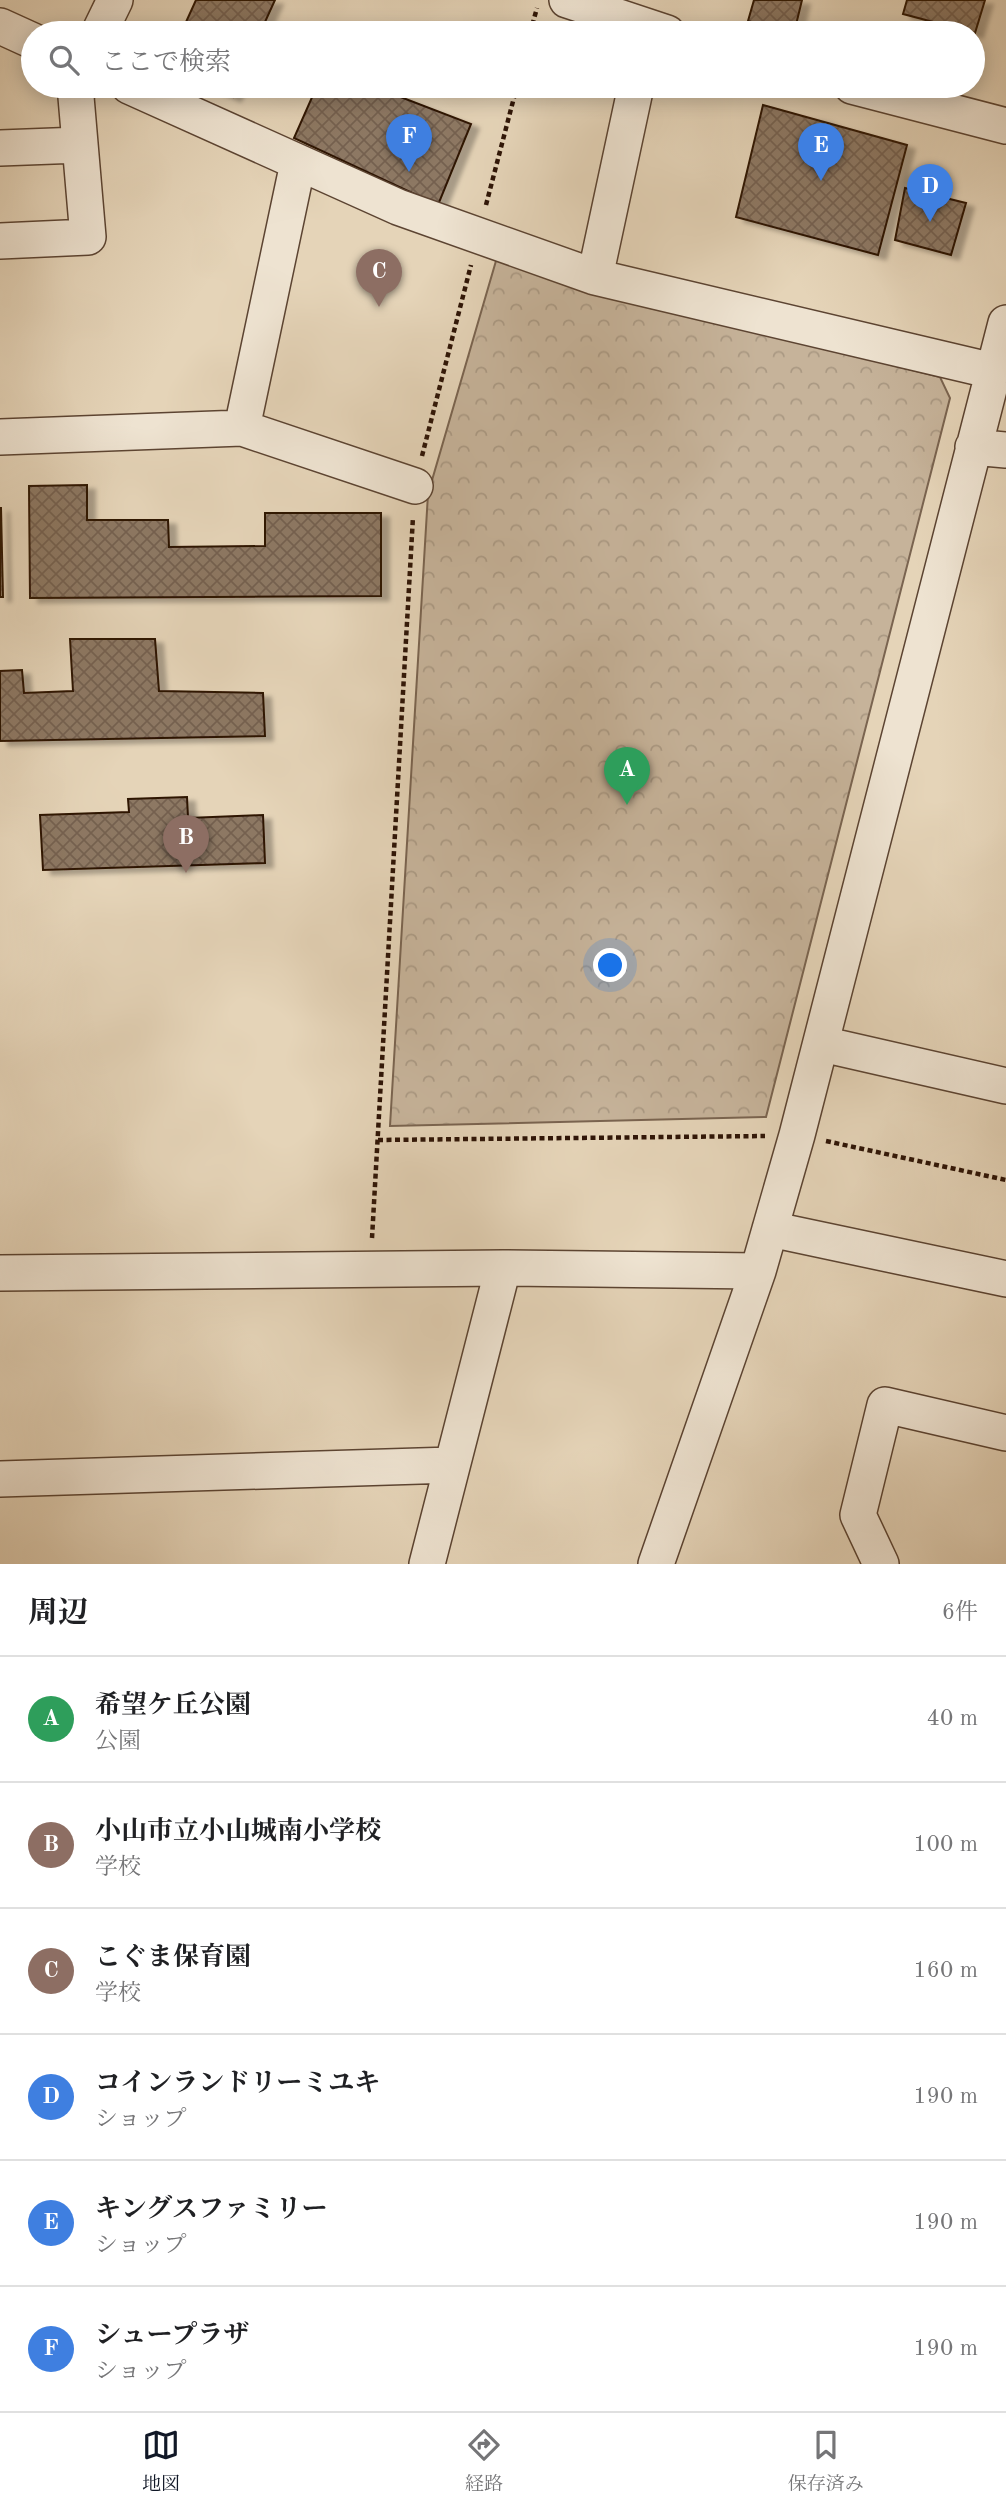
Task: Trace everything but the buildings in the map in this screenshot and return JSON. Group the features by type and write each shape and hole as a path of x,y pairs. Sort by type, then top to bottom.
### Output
{"street":[{"path":"105,21 116,0"},
{"path":"567,0 627,21"},
{"path":"0,26 21,36"},
{"path":"0,241 88,237 76,98"},
{"path":"155,98 398,207 595,277 993,371"},
{"path":"595,277 633,98"},
{"path":"897,98 1006,127"},
{"path":"0,148 80,145"},
{"path":"243,428 298,163"},
{"path":"656,1564 758,1271 797,1135 989,448 993,371 1006,323"},
{"path":"0,437 243,428 415,486"},
{"path":"822,1044 1006,1086"},
{"path":"770,1229 1006,1279"},
{"path":"0,1273 503,1268 758,1271"},
{"path":"427,1564 503,1268"},
{"path":"881,1564 858,1515 885,1405 1006,1433"},
{"path":"0,1479 452,1465"}],"path":[{"path":"533,21 539,0"},
{"path":"370,1270 415,486 514,98"},
{"path":"377,1140 797,1135 1006,1180"}],"green space":[{"path":"498,254 590,290 940,377 950,398 766,1117 390,1126 428,494"}],"place":[{"name":"シュープラザ","path":"409,172"},
{"name":"キングスファミリー","path":"821,181"},
{"name":"コインランドリーミユキ","path":"930,222"},
{"name":"こぐま保育園","path":"379,307"},
{"name":"希望ケ丘公園","path":"627,805"},
{"name":"小山市立小山城南小学校","path":"186,873"}]}
